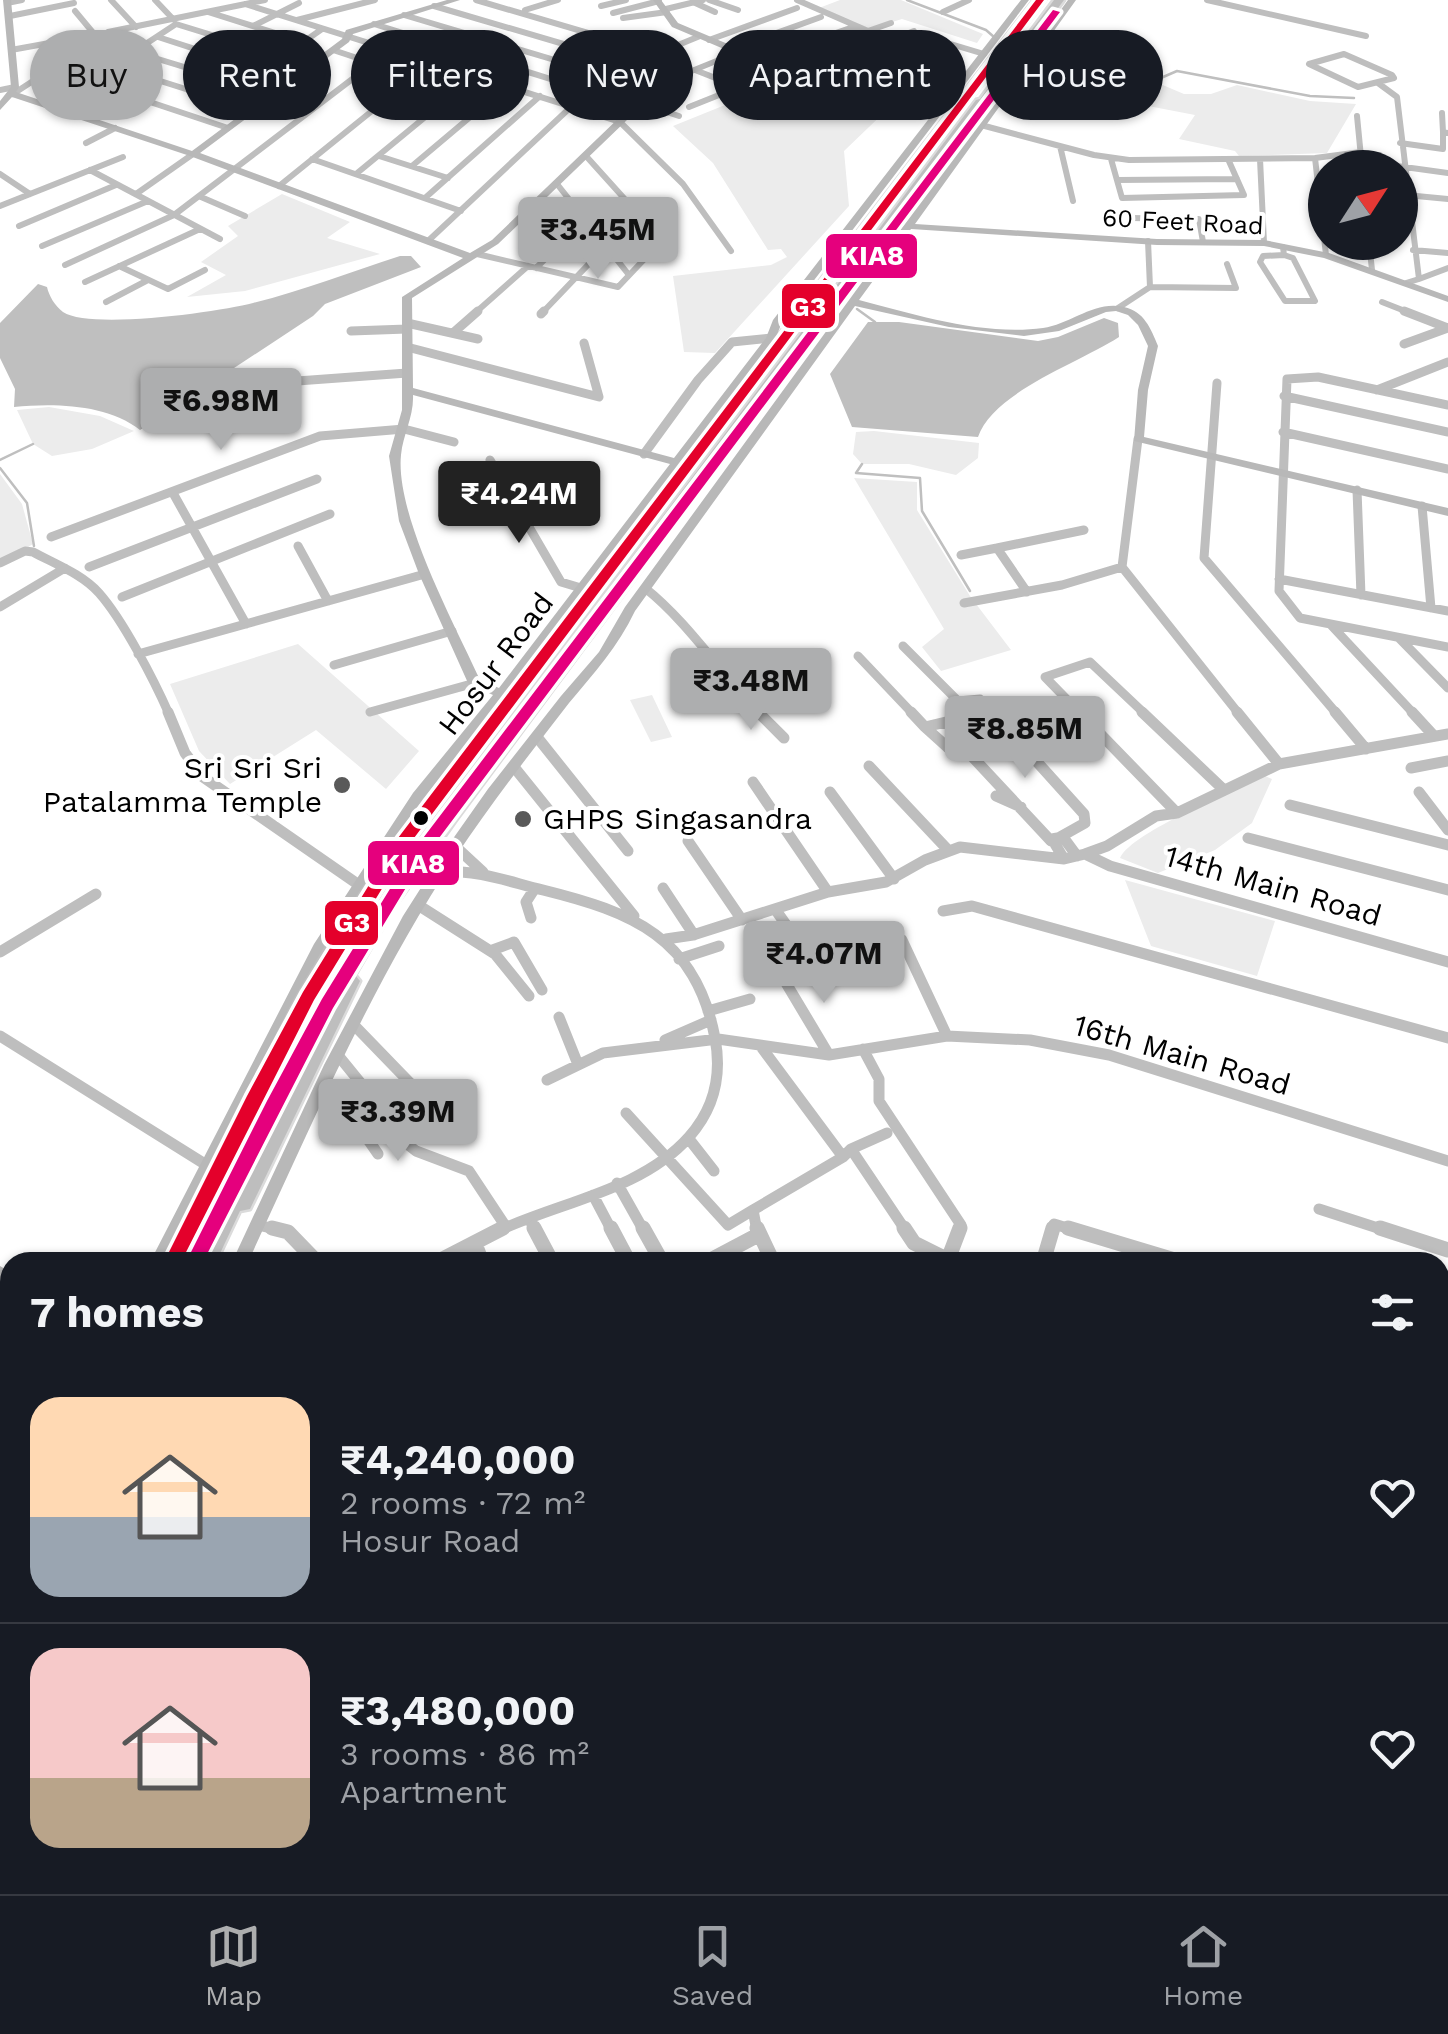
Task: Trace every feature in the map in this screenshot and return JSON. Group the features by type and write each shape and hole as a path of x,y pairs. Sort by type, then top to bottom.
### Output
{"highway":[{"name":"Hosur Road","path":"966,90 1043,0"},
{"path":"193,1252 337,967 398,866 1043,0"},
{"name":"Hosur Road","path":"218,1252 341,997 440,838 1057,0"},
{"path":"210,1252 333,994 388,901 1057,0"},
{"name":"Hosur Road","path":"177,1252 301,1004 347,925 424,812 941,120"},
{"path":"289,1103 313,1107"}],"street":[{"path":"14,91 7,2 22,0"},
{"path":"110,0 136,26"},
{"path":"154,0 175,21 202,30"},
{"path":"117,30 265,0"},
{"path":"288,0 324,10"},
{"path":"284,30 324,10 375,0"},
{"path":"476,0 582,30"},
{"path":"498,0 517,10 534,10 558,0"},
{"path":"602,6 626,0"},
{"path":"623,18 662,6 699,1 735,9 749,0"},
{"path":"943,12 970,0"},
{"path":"966,83 1024,0"},
{"path":"245,1252 337,1054 439,871 556,710 598,668 645,588 1072,0"},
{"path":"1207,0 1366,36"},
{"path":"699,1 715,12"},
{"path":"351,56 333,50 347,36 445,2 549,37"},
{"path":"613,13 638,2 662,6 674,24 713,41"},
{"path":"253,26 299,3"},
{"path":"245,4 351,37"},
{"path":"693,42 798,4 868,31 891,23"},
{"path":"10,16 74,7 92,30"},
{"path":"207,12 266,30"},
{"path":"404,16 453,30"},
{"path":"790,30 821,18"},
{"path":"163,32 175,21"},
{"path":"374,24 393,30"},
{"path":"844,30 856,26"},
{"path":"0,34 12,32"},
{"path":"11,50 30,46"},
{"path":"966,49 984,54"},
{"path":"1378,83 1394,76 1344,54 1309,64 1358,86 1378,83 1388,88 1397,97 1401,150"},
{"path":"695,70 713,61"},
{"path":"695,70 713,77"},
{"path":"64,265 174,215 351,80"},
{"path":"0,107 14,91 30,81"},
{"path":"0,90 14,91 474,256 618,287 652,251"},
{"path":"529,93 549,99"},
{"path":"425,198 540,96"},
{"path":"163,107 228,128"},
{"path":"1400,142 1445,149 1442,112"},
{"path":"1357,116 1360,150"},
{"path":"136,194 239,120"},
{"path":"279,186 360,120"},
{"path":"356,174 423,120"},
{"path":"412,166 467,120"},
{"path":"428,241 557,120"},
{"path":"614,120 683,184 730,251"},
{"path":"164,1252 319,948 418,796 682,464 772,338 777,322 940,120"},
{"path":"475,683 425,574 405,521 395,472 394,456 404,429 410,294 500,238 620,122"},
{"path":"981,126 1111,159 1308,158"},
{"path":"86,143 115,128"},
{"path":"1060,146 1073,202"},
{"path":"379,156 448,178"},
{"path":"586,156 631,206"},
{"path":"0,206 123,157"},
{"path":"312,159 461,211"},
{"path":"1111,159 1122,198 1244,196 1228,159"},
{"path":"1260,159 1264,243"},
{"path":"90,170 220,239"},
{"path":"1418,170 1448,174"},
{"path":"0,174 30,194"},
{"path":"1117,180 1237,180"},
{"path":"557,184 629,275"},
{"path":"19,226 116,185"},
{"path":"1418,196 1448,200"},
{"path":"201,197 244,216"},
{"path":"42,246 148,200"},
{"path":"1200,209 1202,242"},
{"path":"1130,218 1199,219"},
{"path":"453,333 585,220"},
{"path":"542,314 627,224"},
{"name":"60 Feet Road","path":"908,226 1148,241 1264,243 1284,251 1308,253"},
{"path":"84,282 200,229"},
{"path":"1148,241 1150,286"},
{"path":"1418,250 1448,253"},
{"path":"1284,251 1293,258 1315,301 1285,301 1260,262 1263,256 1284,251"},
{"name":"60 Feet Road","path":"1341,260 1448,298"},
{"path":"1371,260 1372,270"},
{"path":"1415,260 1419,279"},
{"path":"852,302 942,321 1030,332 1118,308 1150,286 1236,288 1227,264"},
{"path":"119,266 168,289 206,270"},
{"path":"1406,283 1448,268"},
{"path":"106,302 148,280"},
{"path":"1382,302 1448,328"},
{"path":"1118,308 1138,316 1153,346 1143,390 1122,567 1279,764"},
{"path":"351,332 407,326 478,339"},
{"path":"1404,344 1448,328"},
{"path":"644,454 698,380 732,342 772,338"},
{"path":"407,348 599,397 584,344"},
{"path":"1377,390 1448,362"},
{"path":"256,384 407,373"},
{"path":"1445,402 1301,376 1287,379 1279,579 1282,598 1300,618 1448,647"},
{"path":"1217,384 1204,558 1366,749"},
{"path":"407,390 682,464"},
{"path":"1284,396 1448,432"},
{"path":"51,537 320,436 404,429 454,442"},
{"path":"1283,432 1448,470"},
{"path":"1138,439 1444,508"},
{"path":"490,460 561,582 581,588"},
{"path":"89,568 317,480"},
{"path":"1358,490 1361,595"},
{"path":"173,492 190,529 246,624"},
{"path":"1422,506 1431,608"},
{"path":"122,597 330,514"},
{"path":"961,555 1084,530"},
{"path":"298,546 328,601"},
{"path":"996,548 1027,592"},
{"path":"0,562 25,551 65,568 94,587 157,687 186,753 203,777 359,886"},
{"path":"964,603 1027,592 1122,567"},
{"path":"0,608 65,568"},
{"path":"138,654 425,574"},
{"path":"1279,579 1448,611"},
{"path":"1062,584 1073,593"},
{"path":"645,588 664,603 726,679 784,738"},
{"path":"1331,625 1444,735"},
{"path":"334,665 452,630"},
{"path":"1399,638 1448,688"},
{"path":"903,646 954,698 977,697 984,702 1077,804 1085,823 1055,839"},
{"path":"858,656 925,727 953,755 971,747 946,722 925,727"},
{"path":"1166,815 1045,677 1090,662 1224,790"},
{"path":"370,712 475,683 501,694"},
{"path":"966,751 1005,796 1076,856 1279,764 1444,735"},
{"path":"537,736 628,851"},
{"path":"1411,768 1448,761"},
{"path":"666,939 828,892 894,879 948,850 868,766"},
{"path":"514,767 637,920"},
{"path":"753,782 828,892"},
{"path":"830,792 894,879"},
{"path":"1419,792 1448,830"},
{"path":"1290,805 1448,845"},
{"path":"1248,838 1448,890"},
{"path":"688,841 742,920"},
{"path":"456,847 483,872"},
{"name":"14th Main Road","path":"948,850 972,847 1076,856 1448,962"},
{"path":"439,871 483,872 637,920 666,939 709,1015 718,1039 719,1091 689,1139 594,1195 506,1227 458,1252"},
{"path":"531,918 526,902 535,888"},
{"path":"663,888 694,934"},
{"path":"0,952 96,894"},
{"path":"418,905 490,951 530,996"},
{"path":"943,911 972,906 1448,1038"},
{"path":"775,909 822,976"},
{"path":"902,940 947,1036"},
{"path":"490,951 514,942 542,990"},
{"path":"679,959 720,946"},
{"path":"783,978 829,1056"},
{"path":"659,1046 709,1015 750,999"},
{"path":"559,1016 578,1062"},
{"path":"353,1024 414,1087"},
{"path":"0,1036 208,1166"},
{"name":"16th Main Road","path":"547,1080 604,1053 718,1039 829,1056 947,1036 1030,1040 1138,1065 1448,1162"},
{"path":"762,1048 914,1243 925,1252"},
{"path":"862,1048 878,1080 879,1101 961,1225 951,1252"},
{"path":"337,1054 416,1151 469,1171 506,1227"},
{"path":"326,1079 382,1149 400,1136"},
{"path":"626,1113 728,1225 764,1200 887,1133"},
{"path":"689,1139 714,1172"},
{"path":"617,1182 659,1252"},
{"path":"594,1195 624,1252"},
{"path":"1319,1209 1448,1250"},
{"path":"753,1210 765,1252"},
{"path":"530,1220 547,1252"},
{"path":"1046,1252 1054,1224 1148,1252"},
{"path":"258,1225 288,1232 307,1252"},
{"path":"727,1252 758,1236"},
{"path":"475,1244 478,1252"}],"shaded area":[{"path":"840,0 901,0 983,34 977,43 966,39 966,30 936,30 902,19 869,29 819,8"},
{"path":"1163,85 1184,94 1211,94 1237,85 1310,101 1356,104 1329,150 1308,150 1308,154 1239,156 1235,151 1179,139 1195,115 1163,109"},
{"path":"713,110 713,120 876,120 844,151 849,206 715,353 684,352 673,276 771,265 787,257 781,249 768,250 713,163 673,126"},
{"path":"282,194 350,222 327,238 380,254 245,291 187,297 226,275 201,262 238,236 228,226"},
{"path":"400,256 411,256 421,267 325,304 313,316 140,430 96,410 46,405 14,407 15,389 0,358 0,323 38,284 47,287 60,310 78,317 155,318 253,303"},
{"path":"1104,318 1118,323 1119,337 1019,392 987,421 978,437 852,427 830,374 868,322 899,322 1038,341"},
{"path":"49,407 100,416 134,431 92,449 52,456 33,444 17,410"},
{"path":"856,432 979,443 978,458 956,475 909,464 862,464 853,454"},
{"path":"0,474 22,504 33,544 0,564"},
{"path":"854,478 917,482 917,510 970,596 1011,650 941,671 922,647 944,629"},
{"path":"298,644 419,751 386,789 316,730 230,784 199,751 170,684"},
{"path":"652,695 672,737 651,742 630,700"},
{"path":"1265,776 1272,779 1252,823 1215,850 1158,873 1120,858 1129,847 1163,824"},
{"path":"1125,880 1275,921 1257,976 1151,946"}],"waterway":[{"path":"907,0 986,30"},
{"path":"1163,77 1177,71 1310,96 1354,98"},
{"path":"857,309 875,322"},
{"path":"0,460 33,444"},
{"path":"862,464 856,473 920,478 922,511 970,591"},
{"path":"0,468 27,503 34,546"}],"transit line":[{"name":"G3","path":"177,1252 309,996 403,842 1040,0"},
{"name":"KIA8","path":"199,1252 327,1003 419,854 1056,12"}],"place":[{"name":"Sri Sri Sri Patalamma Temple","path":"342,785"},
{"name":"GHPS Singasandra","path":"523,819"}]}
